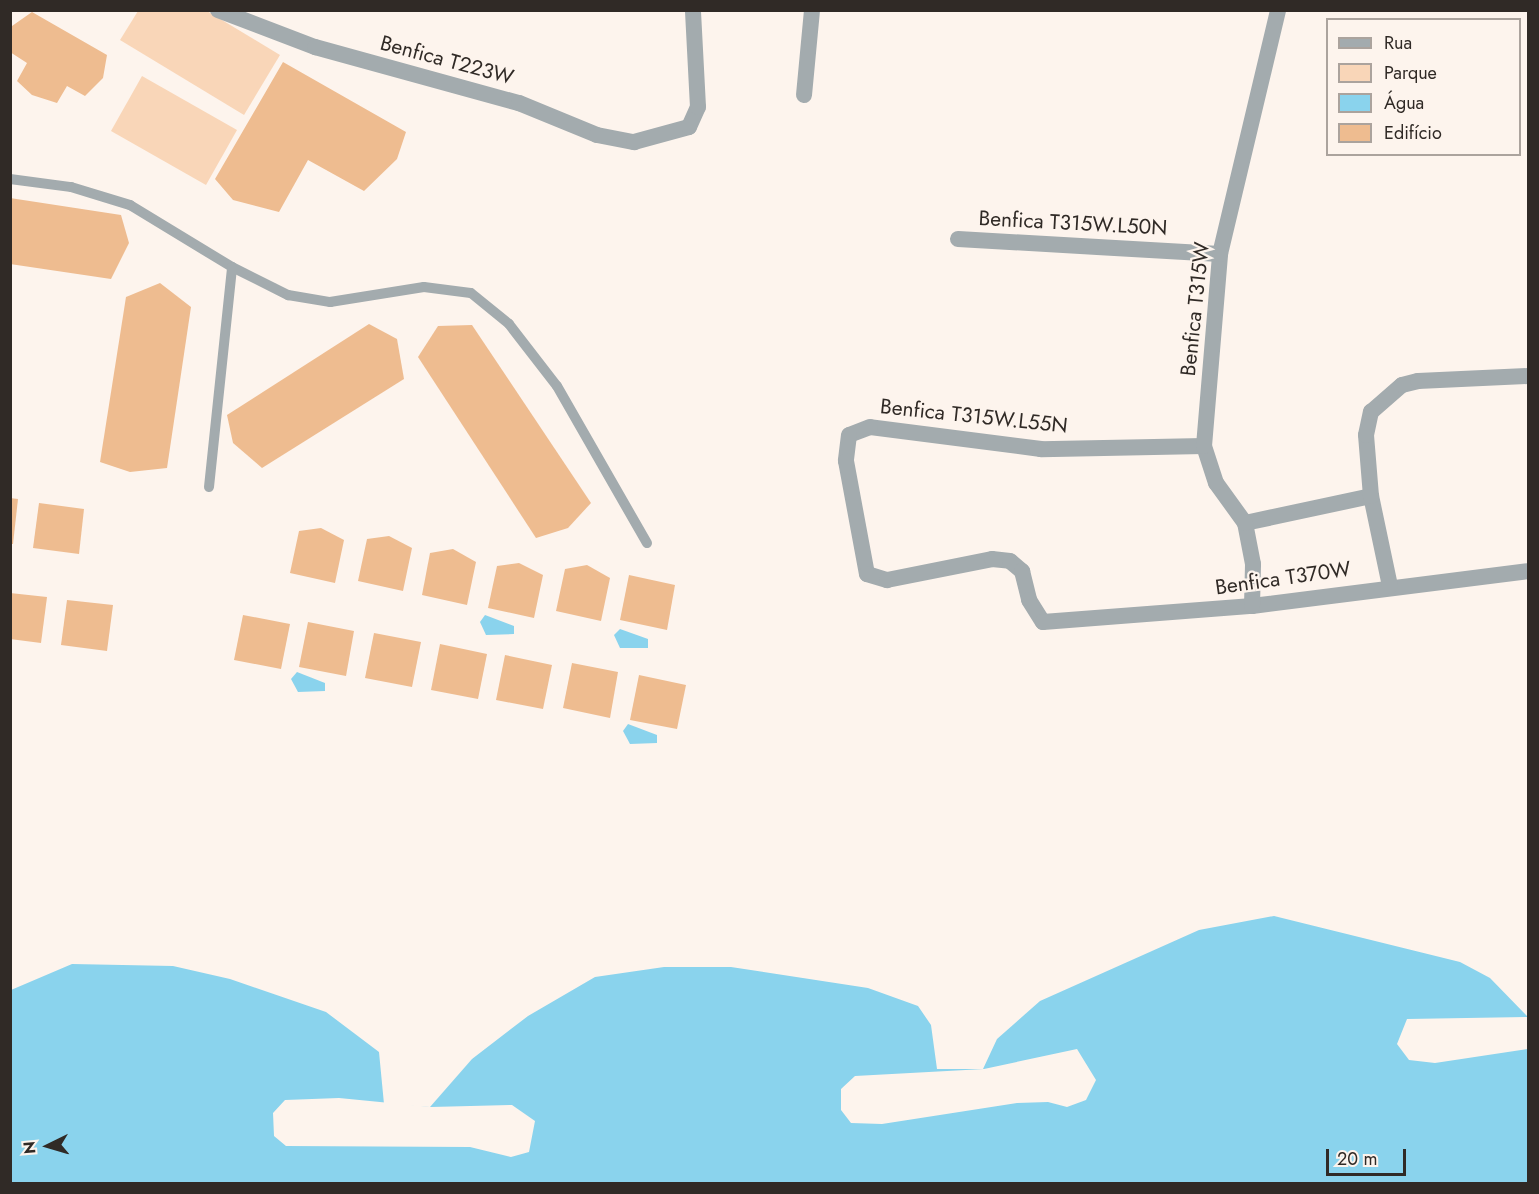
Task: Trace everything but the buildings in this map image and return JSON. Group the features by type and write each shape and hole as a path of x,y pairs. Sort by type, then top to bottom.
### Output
{"street":[{"name":"Benfica T223W","path":"218,10 315,47 519,103 597,135 634,142 689,127 698,107 693,10"},
{"path":"804,95 813,10"},
{"name":"Benfica T315W","path":"1252,606 1253,564 1245,523 1216,483 1204,446 1221,254 1278,10"},
{"name":"Benfica T315W.L50N","path":"958,239 1221,254"},
{"path":"1390,586 1371,496 1366,435 1371,412 1402,384 1418,381 1528,376"},
{"name":"Benfica T315W.L55N","path":"1043,622 1029,600 1022,572 1010,561 992,559 887,580 867,574 846,461 849,435 870,427 1041,449 1204,446"},
{"path":"1245,523 1371,496"},
{"name":"Benfica T370W","path":"1043,622 1252,606 1390,586 1528,571"}],"lane":[{"path":"10,179 71,187 130,205 182,233 232,267 288,295 330,302 424,287 471,293 509,324 557,386 646,543"},
{"path":"208,487 232,267"}],"green space":[{"path":"138,11 207,11 280,55 244,115 120,40"},
{"path":"142,76 237,130 206,185 111,131"}],"water":[{"path":"485,615 514,626 514,634 486,635 480,622"},
{"path":"620,629 648,639 648,648 620,648 614,635"},
{"path":"297,672 325,683 325,691 298,692 291,679"},
{"path":"628,724 657,735 657,743 630,744 623,731"},
{"path":"1274,916 1460,962 1490,978 1528,1017 1528,1183 11,1184 11,990 72,964 173,966 230,979 326,1012 379,1052 384,1104 430,1107 472,1059 528,1016 595,977 664,967 731,967 868,988 918,1006 931,1025 937,1069 983,1069 997,1039 1040,1001 1199,930"}],"pier":[{"path":"1528,1017 1528,1049 1435,1063 1409,1060 1397,1044 1407,1019"},
{"path":"1077,1049 1096,1080 1086,1100 1067,1107 1048,1102 1017,1103 882,1124 851,1123 841,1110 841,1089 855,1076 984,1069"},
{"path":"339,1098 431,1107 512,1105 535,1121 529,1152 511,1157 470,1147 286,1146 274,1136 273,1113 285,1100"}]}
